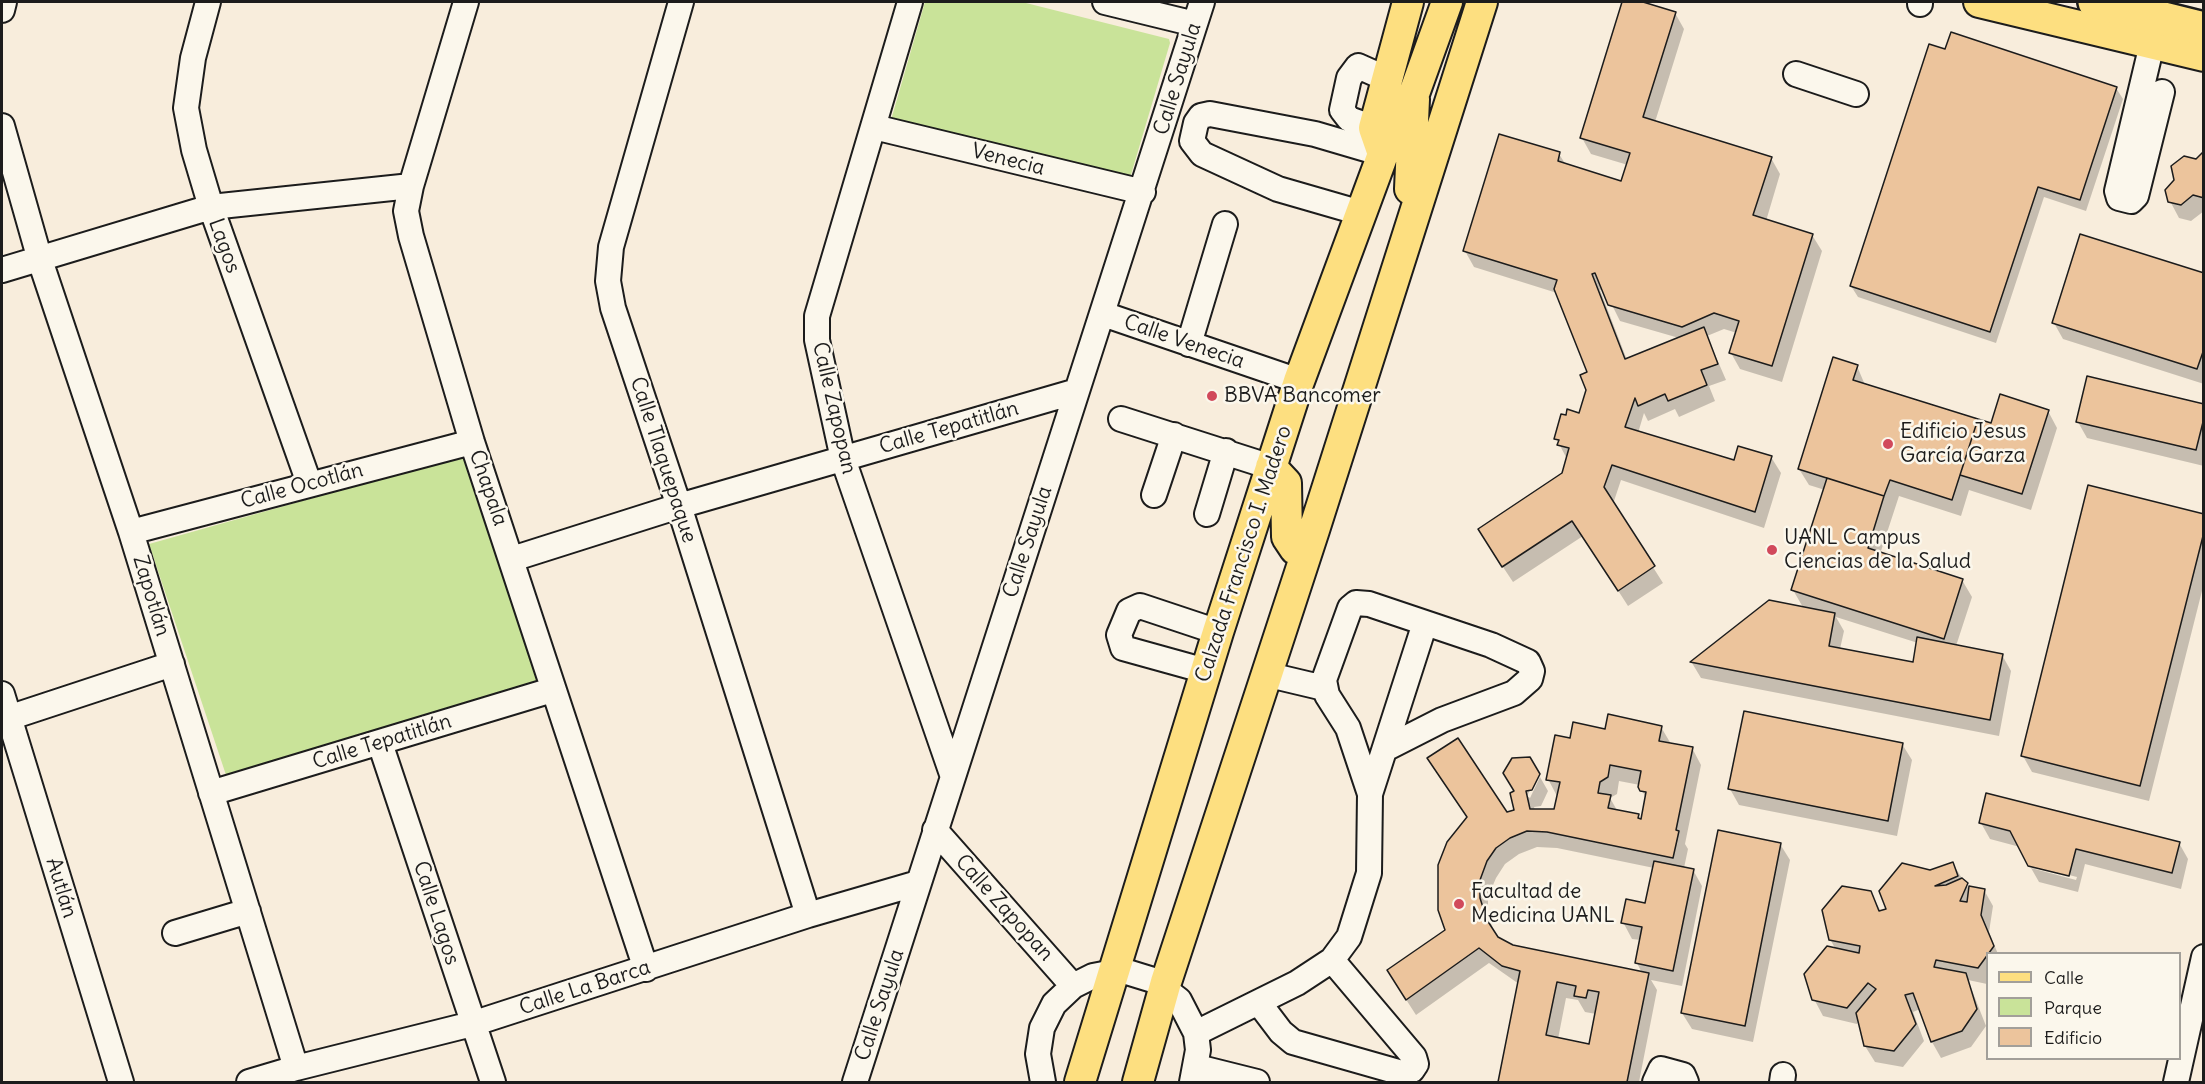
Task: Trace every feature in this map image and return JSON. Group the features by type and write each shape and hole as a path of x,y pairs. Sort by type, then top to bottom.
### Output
{"highway":[{"path":"2106,4 2204,29"}],"main road":[{"path":"1378,141 1387,79 1408,2"},
{"path":"1138,1083 1165,987 1482,2"},
{"path":"1469,42 1495,2"},
{"path":"1979,2 2204,56"},
{"name":"Calzada Francisco I. Madero","path":"1080,1083 1271,467 1299,381 1361,213 1378,141 1415,91 1441,3"},
{"path":"1410,228 1415,91"},
{"path":"1271,467 1286,483 1287,537 1295,549 1306,553"}],"street":[{"path":"2,10 4,2"},
{"name":"Lagos","path":"208,2 193,58 186,108 194,150 211,207 309,483"},
{"name":"Chapala","path":"466,2 411,186 406,211 411,236 472,442 646,969"},
{"name":"Calle Tlaquepaque","path":"681,2 611,247 608,281 613,309 679,506 808,915"},
{"name":"Calle Zapopan","path":"910,2 818,316 817,340 843,459 952,774"},
{"path":"1104,2 1198,13"},
{"name":"Calle Sayula","path":"855,1083 952,774 1143,192 1198,13"},
{"path":"2152,44 2117,191 2119,198 2131,201 2136,196 2162,92"},
{"path":"1796,74 1856,94"},
{"path":"1361,213 1278,189 1202,154 1192,141 1196,123 1201,116 1210,114 1315,134 1378,141"},
{"name":"Zapotlán","path":"2,126 39,260 131,532 296,1068"},
{"name":"Venecia","path":"874,127 1143,192"},
{"path":"2,270 211,207 411,186"},
{"path":"1189,344 1225,224"},
{"name":"Calle Venecia","path":"1103,315 1299,381"},
{"name":"Calle Tepatitlán","path":"512,559 679,506 1077,391"},
{"path":"1121,419 1271,467"},
{"path":"1154,495 1174,435"},
{"name":"Calle Ocotlán","path":"131,532 309,483 472,442"},
{"path":"1207,514 1226,451"},
{"path":"1370,794 1348,729 1324,688 1326,671 1350,608 1356,603 1369,604 1425,622 1524,659 1532,671 1530,679 1514,693 1442,720 1385,749"},
{"path":"1206,671 1123,648 1119,635 1129,611 1140,606 1218,632"},
{"path":"1196,1033 1234,1013 1259,1004 1332,960 1349,937 1369,873 1370,794 1425,622"},
{"path":"5,719 172,664"},
{"path":"1265,674 1324,688"},
{"name":"Calle Tepatitlán","path":"211,793 552,690"},
{"name":"Autlán","path":"2,694 5,719 121,1083"},
{"name":"Calle Lagos","path":"380,743 493,1083"},
{"name":"Calle Zapopan","path":"935,830 1073,986"},
{"name":"Calle La Barca","path":"249,1083 296,1068 472,1024 808,915 918,883"},
{"path":"175,933 248,911"},
{"path":"2176,1083 2204,957"},
{"path":"1259,1004 1281,1032 1293,1042 1402,1073 1412,1070 1416,1064 1414,1057 1332,960"},
{"path":"1041,1082 1038,1054 1042,1028 1054,1004 1073,986 1093,976 1114,972 1140,975 1165,987 1179,1000 1196,1033 1194,1075 1257,1083"},
{"path":"1655,1083 1661,1069 1683,1074 1686,1083"}],"green space":[{"path":"925,2 1022,2 1169,39 1170,43 1130,178 891,120"},
{"path":"469,454 544,687 229,784 149,544"}],"building":[{"path":"1622,2 1643,2 1676,12 1643,117 1772,157 1753,215 1813,234 1772,366 1729,353 1739,321 1714,313 1682,327 1608,305 1595,273 1592,274 1625,359 1704,327 1718,364 1701,370 1707,385 1668,401 1665,394 1638,406 1635,398 1625,427 1734,460 1738,446 1772,456 1755,512 1612,465 1604,487 1655,566 1618,591 1572,521 1502,567 1478,529 1562,473 1569,448 1557,445 1559,440 1554,439 1561,414 1566,415 1567,409 1579,413 1586,390 1580,375 1587,372 1554,289 1557,280 1463,251 1499,134 1560,152 1558,161 1621,181 1630,153 1580,138"},
{"path":"1951,32 2117,87 2080,200 2038,187 1990,332 1850,286 1929,44 1945,49"},
{"path":"2204,151 2204,198 2193,195 2181,205 2168,202 2165,190 2174,180 2171,166 2184,156 2196,159"},
{"path":"2080,234 2204,273 2204,349 2197,369 2052,323"},
{"name":"Edificio Jesus García Garza","path":"1833,357 1858,365 1853,380 1978,419 1952,500 1890,480 1884,496 1798,469"},
{"path":"2087,376 2204,404 2204,418 2196,450 2076,422"},
{"path":"2000,394 2049,410 2022,494 1960,475 1978,419 1991,423"},
{"path":"1827,478 1884,496 1868,548 1963,579 1944,639 1791,590"},
{"path":"2088,485 2204,514 2204,532 2140,786 2021,756"},
{"path":"1769,600 1835,613 1829,646 1913,662 1917,637 2003,654 1990,720 1690,662"},
{"path":"1744,711 1903,743 1888,821 1728,789"},
{"name":"Facultad de Medicina UANL","path":"1608,714 1662,726 1659,741 1693,747 1676,830 1679,831 1673,858 1547,832 1527,831 1510,838 1496,848 1487,861 1480,880 1480,898 1487,920 1498,937 1513,945 1649,973 1627,1082 1498,1082 1520,971 1502,966 1479,948 1406,1000 1387,970 1445,930 1438,910 1438,865 1447,842 1467,817 1427,758 1458,738 1507,812 1514,810 1510,793 1514,791 1503,773 1512,758 1530,757 1540,774 1532,790 1526,791 1530,809 1554,809 1560,782 1546,780 1555,735 1570,738 1573,722 1605,729","holes":["1610,765 1641,771 1638,787 1640,791 1646,792 1641,819 1638,818 1639,814 1608,808 1611,795 1598,793 1600,782 1608,777","1557,982 1576,986 1574,996 1586,998 1588,990 1599,992 1589,1044 1546,1035"]},
{"path":"1986,793 2180,842 2172,873 2076,849 2069,876 2028,866 2010,831 1979,823"},
{"path":"1718,830 1781,843 1745,1026 1681,1013"},
{"path":"1654,861 1694,869 1673,971 1635,963 1642,927 1621,923 1626,899 1645,903"},
{"path":"1953,862 1958,876 1935,886 1946,885 1962,878 1968,883 1960,901 1967,902 1969,886 1985,889 1981,915 1994,946 1990,952 1986,952 1986,957 1978,968 1936,960 1934,967 1966,973 1977,1009 1962,1031 1931,1042 1913,993 1905,995 1916,1024 1894,1051 1864,1046 1856,1013 1876,989 1868,983 1847,1008 1812,1000 1804,974 1827,946 1859,953 1860,946 1829,940 1822,910 1842,886 1871,891 1879,911 1886,909 1879,891 1902,863 1930,870"}],"place":[{"name":"BBVA Bancomer","path":"1212,396"},
{"name":"Edificio Jesus García Garza","path":"1888,444"},
{"name":"UANL Campus Ciencias de la Salud","path":"1772,550"},
{"name":"Facultad de Medicina UANL","path":"1459,904"}]}
